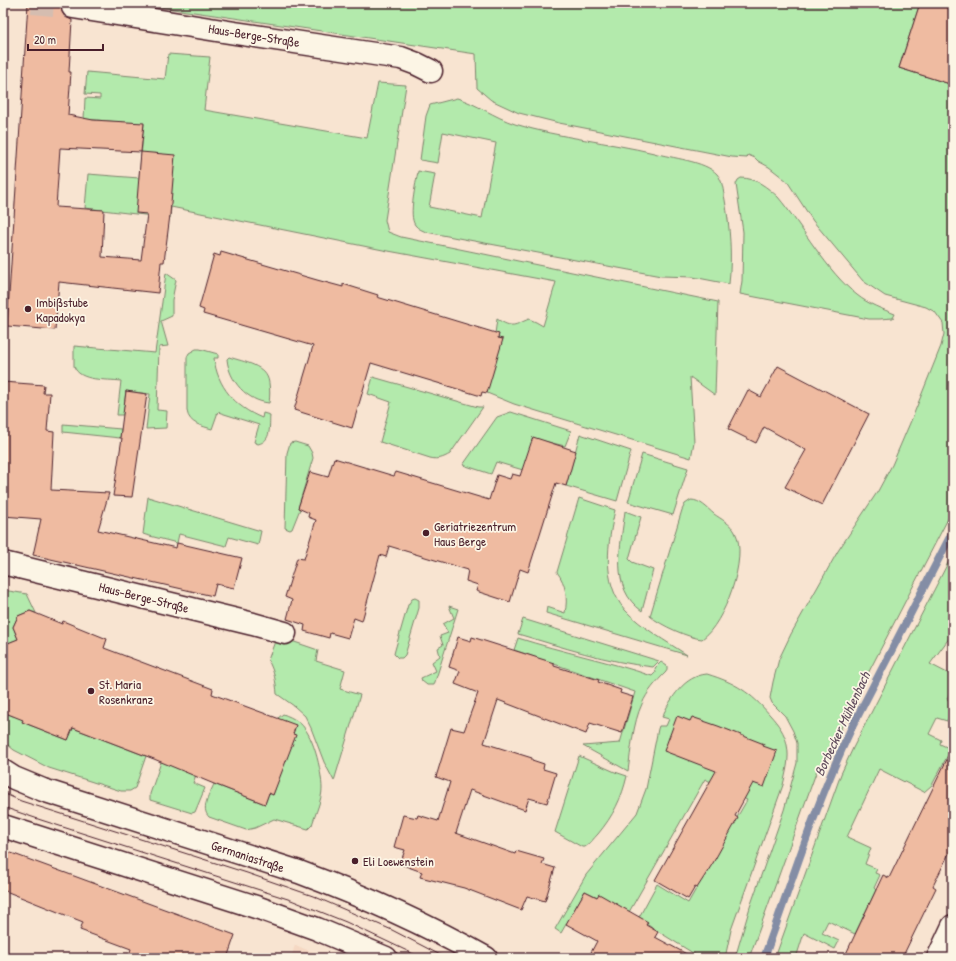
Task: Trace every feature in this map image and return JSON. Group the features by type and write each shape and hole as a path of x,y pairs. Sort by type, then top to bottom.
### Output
{"main road":[{"name":"Haus-Berge-Straße","path":"73,6 235,33 401,58 417,64 431,72"},
{"name":"Haus-Berge-Straße","path":"3,563 285,633"},
{"name":"Germaniastraße","path":"3,771 14,778 43,790 267,861 320,880 398,912 486,958"},
{"path":"3,826 259,908 317,929 386,958"},
{"path":"938,958 953,926"}],"shaded area":[{"path":"295,945 327,958 291,958"}],"green space":[{"path":"133,3 920,3 899,68 953,85 953,509 846,716 828,760 817,770 749,958 735,958 750,907 784,810 797,763 797,743 793,731 785,716 772,703 770,698 779,659 791,634 838,551 878,491 892,465 941,346 944,334 943,323 935,312 926,307 885,296 863,281 813,221 787,181 769,167 748,155 747,158 732,157 559,123 519,113 491,100 477,88 476,54"},
{"path":"168,54 210,57 204,110 367,138 378,83 406,85 385,220 388,232 401,237 718,302 715,395 690,377 694,442 691,458 514,404 487,393 497,319 513,325 529,319 543,326 556,282 383,250 171,207 170,218 85,208 88,174 139,178 144,124 84,119 85,98 100,99 100,95 85,94 87,72 165,79"},
{"path":"457,98 507,121 532,129 678,158 696,163 712,170 717,174 720,180 727,210 730,252 729,284 693,277 661,276 426,232 419,228 415,225 412,214 418,171 435,174 429,207 482,218 496,143 443,132 438,163 420,160 426,116 430,105"},
{"path":"741,178 756,181 778,197 825,262 846,285 866,301 895,314 893,318 869,319 740,294 742,281 743,232 736,184"},
{"path":"166,273 176,280 172,300 172,316 161,321 168,346 159,347 157,410 167,411 166,428 146,429 150,394 126,391 123,415 117,415 121,381 94,379 81,375 74,366 74,346 155,353"},
{"path":"196,349 218,354 218,358 214,358 219,378 223,386 236,402 262,418 263,413 270,415 269,432 266,440 258,444 254,442 259,425 218,412 212,429 196,424 190,419 187,411 187,357 189,353"},
{"path":"229,357 254,365 264,372 269,383 269,403 253,398 240,388 231,375 228,367 227,359"},
{"path":"373,377 478,407 483,407 450,454 436,459 430,458 380,442 391,402 368,394"},
{"path":"511,412 571,431 565,446 535,439 523,470 496,462 491,474 463,465 497,417"},
{"path":"63,424 121,429 120,438 63,432"},
{"path":"580,434 631,451 617,501 566,486"},
{"path":"295,442 308,446 313,458 298,508 300,509 292,529 290,530 285,528 287,453 290,443"},
{"path":"642,454 688,468 673,515 628,502"},
{"path":"148,497 261,531 258,545 229,537 226,546 179,534 177,543 143,534"},
{"path":"579,498 615,510 610,535 608,562 612,587 617,599 625,610 639,623 687,655 546,613 547,607 565,613 566,591 557,572"},
{"path":"691,500 700,503 728,524 735,532 739,543 737,573 726,605 710,631 702,639 675,630 650,616 682,510 685,504"},
{"path":"625,511 641,517 629,559 632,562 653,570 642,611 632,601 625,590 621,578 620,552"},
{"path":"953,553 953,638 950,637 930,664 953,676 953,686 947,699 953,702 953,709 947,721 937,718 929,734 941,740 940,744 951,749 932,785 924,792 879,769 847,837 871,848 865,864 877,869 875,873 880,875 874,888 876,890 855,934 828,921 822,933 839,941 835,949 804,933 796,958 775,958 841,774"},
{"path":"3,590 27,594 36,613 30,611 18,616 13,627 18,639 3,645"},
{"path":"415,598 419,600 419,608 405,655 402,658 398,658 394,654 395,650 408,605 412,599"},
{"path":"449,606 458,609 434,685 427,685 421,678 436,671 432,662 440,656 438,648 443,645 440,636 448,633 443,624 454,618"},
{"path":"523,619 659,661 653,667 619,662 585,654 518,634"},
{"path":"277,636 318,650 316,661 345,670 340,689 360,695 334,781 324,762 305,716 277,694 272,668 268,660"},
{"path":"518,638 652,676 656,672 655,668 661,662 667,666 666,672 649,691 639,711 636,720 628,771 583,746 620,743 635,692 514,650"},
{"path":"707,674 742,689 756,700 781,729 785,737 788,750 783,785 731,930 725,958 701,958 638,919 657,884 688,903 747,800 705,779 629,912 585,891 561,933 555,929 586,875 637,813 646,789 659,726 666,726 669,719 662,717 674,696 685,683"},
{"path":"30,710 22,722 68,740 73,728 146,756 135,788 130,791 121,791 49,768 14,750 3,741 3,712 13,716"},
{"path":"283,714 294,719 303,726 308,733 316,752 322,782 322,793 312,825 308,829 274,819 255,828 246,830 209,817 205,809 208,796 214,784 265,804 269,793 273,795 293,734 278,718"},
{"path":"579,756 627,776 620,799 612,814 598,834 585,847 582,847 555,832"},
{"path":"161,762 200,764 193,783 205,788 195,812 192,813 150,800 150,794"}],"building":[{"path":"28,3 62,3 62,12 65,17 72,20 68,115 93,120 144,123 141,152 175,155 164,262 161,262 158,293 59,282 55,330 7,326","holes":["60,148 141,152 136,213 147,214 141,260 102,257 104,210 56,207"]},
{"path":"920,3 953,3 953,85 899,68"},
{"path":"221,252 343,287 343,284 378,295 377,297 499,334 498,338 503,339 487,393 482,392 481,396 371,363 352,428 294,410 313,346 203,314 204,310 199,308 214,254 220,256"},
{"path":"778,366 869,414 822,505 785,487 806,450 764,427 756,443 728,429 748,390 761,397"},
{"path":"3,382 44,385 43,393 50,393 47,431 54,432 51,490 109,493 98,530 176,548 177,543 242,558 234,588 216,584 213,596 33,555 41,519 3,516"},
{"path":"126,391 147,394 132,497 113,496 122,438 120,438"},
{"name":"Geriatriezentrum Haus Berge","path":"533,437 576,451 566,486 556,483 528,572 520,569 510,602 476,591 478,585 466,581 468,570 389,546 386,557 380,555 362,621 354,618 348,638 330,633 329,638 304,631 305,625 287,619 292,600 285,597 297,558 304,559 316,520 308,517 309,513 298,508 310,472 328,477 334,458 394,476 396,472 489,500 497,475 510,479 512,474 520,476"},
{"name":"St. Maria Rosenkranz","path":"30,611 62,624 63,621 107,639 104,648 213,689 212,694 296,725 293,734 296,735 273,795 269,793 265,804 73,728 68,740 22,722 23,720 3,712 3,645 18,639 13,627 18,616"},
{"path":"458,637 471,641 472,637 554,663 554,666 599,680 598,682 621,690 620,693 633,697 622,733 590,723 586,734 498,700 484,743 532,758 532,760 544,764 543,769 556,773 547,803 529,798 525,810 470,790 456,833 515,854 516,851 544,859 542,864 555,868 545,901 527,896 521,910 464,888 420,877 422,872 400,864 405,850 394,847 403,815 417,818 418,815 438,821 450,782 436,777 451,728 464,731 478,693 455,684 460,671 449,667"},
{"path":"677,716 690,721 692,717 718,726 764,744 763,746 777,751 764,787 753,783 735,816 738,818 713,863 688,899 655,880 716,771 664,751"},
{"path":"953,747 953,845 933,886 936,888 902,958 844,958 883,875 889,878"},
{"path":"3,850 235,935 227,958 128,958 131,949 80,930 83,922 3,890"},
{"path":"585,891 597,897 599,894 648,922 646,925 658,932 655,937 694,958 588,958 597,941 566,924"}],"waterway":[{"name":"Borbecker Mühlenbach","path":"764,958 815,814 838,757 953,531"}],"tunnel":[{"path":"32,3 73,7"}],"tram line":[{"path":"3,793 21,801 247,873 313,896 392,930 446,958"},
{"path":"3,807 291,900 346,922 422,958"}],"place":[{"name":"Imbißstube Kapadokya","path":"28,309"},
{"name":"Geriatriezentrum Haus Berge","path":"426,533"},
{"name":"St. Maria Rosenkranz","path":"91,691"},
{"name":"Eli Loewenstein","path":"355,861"}]}
